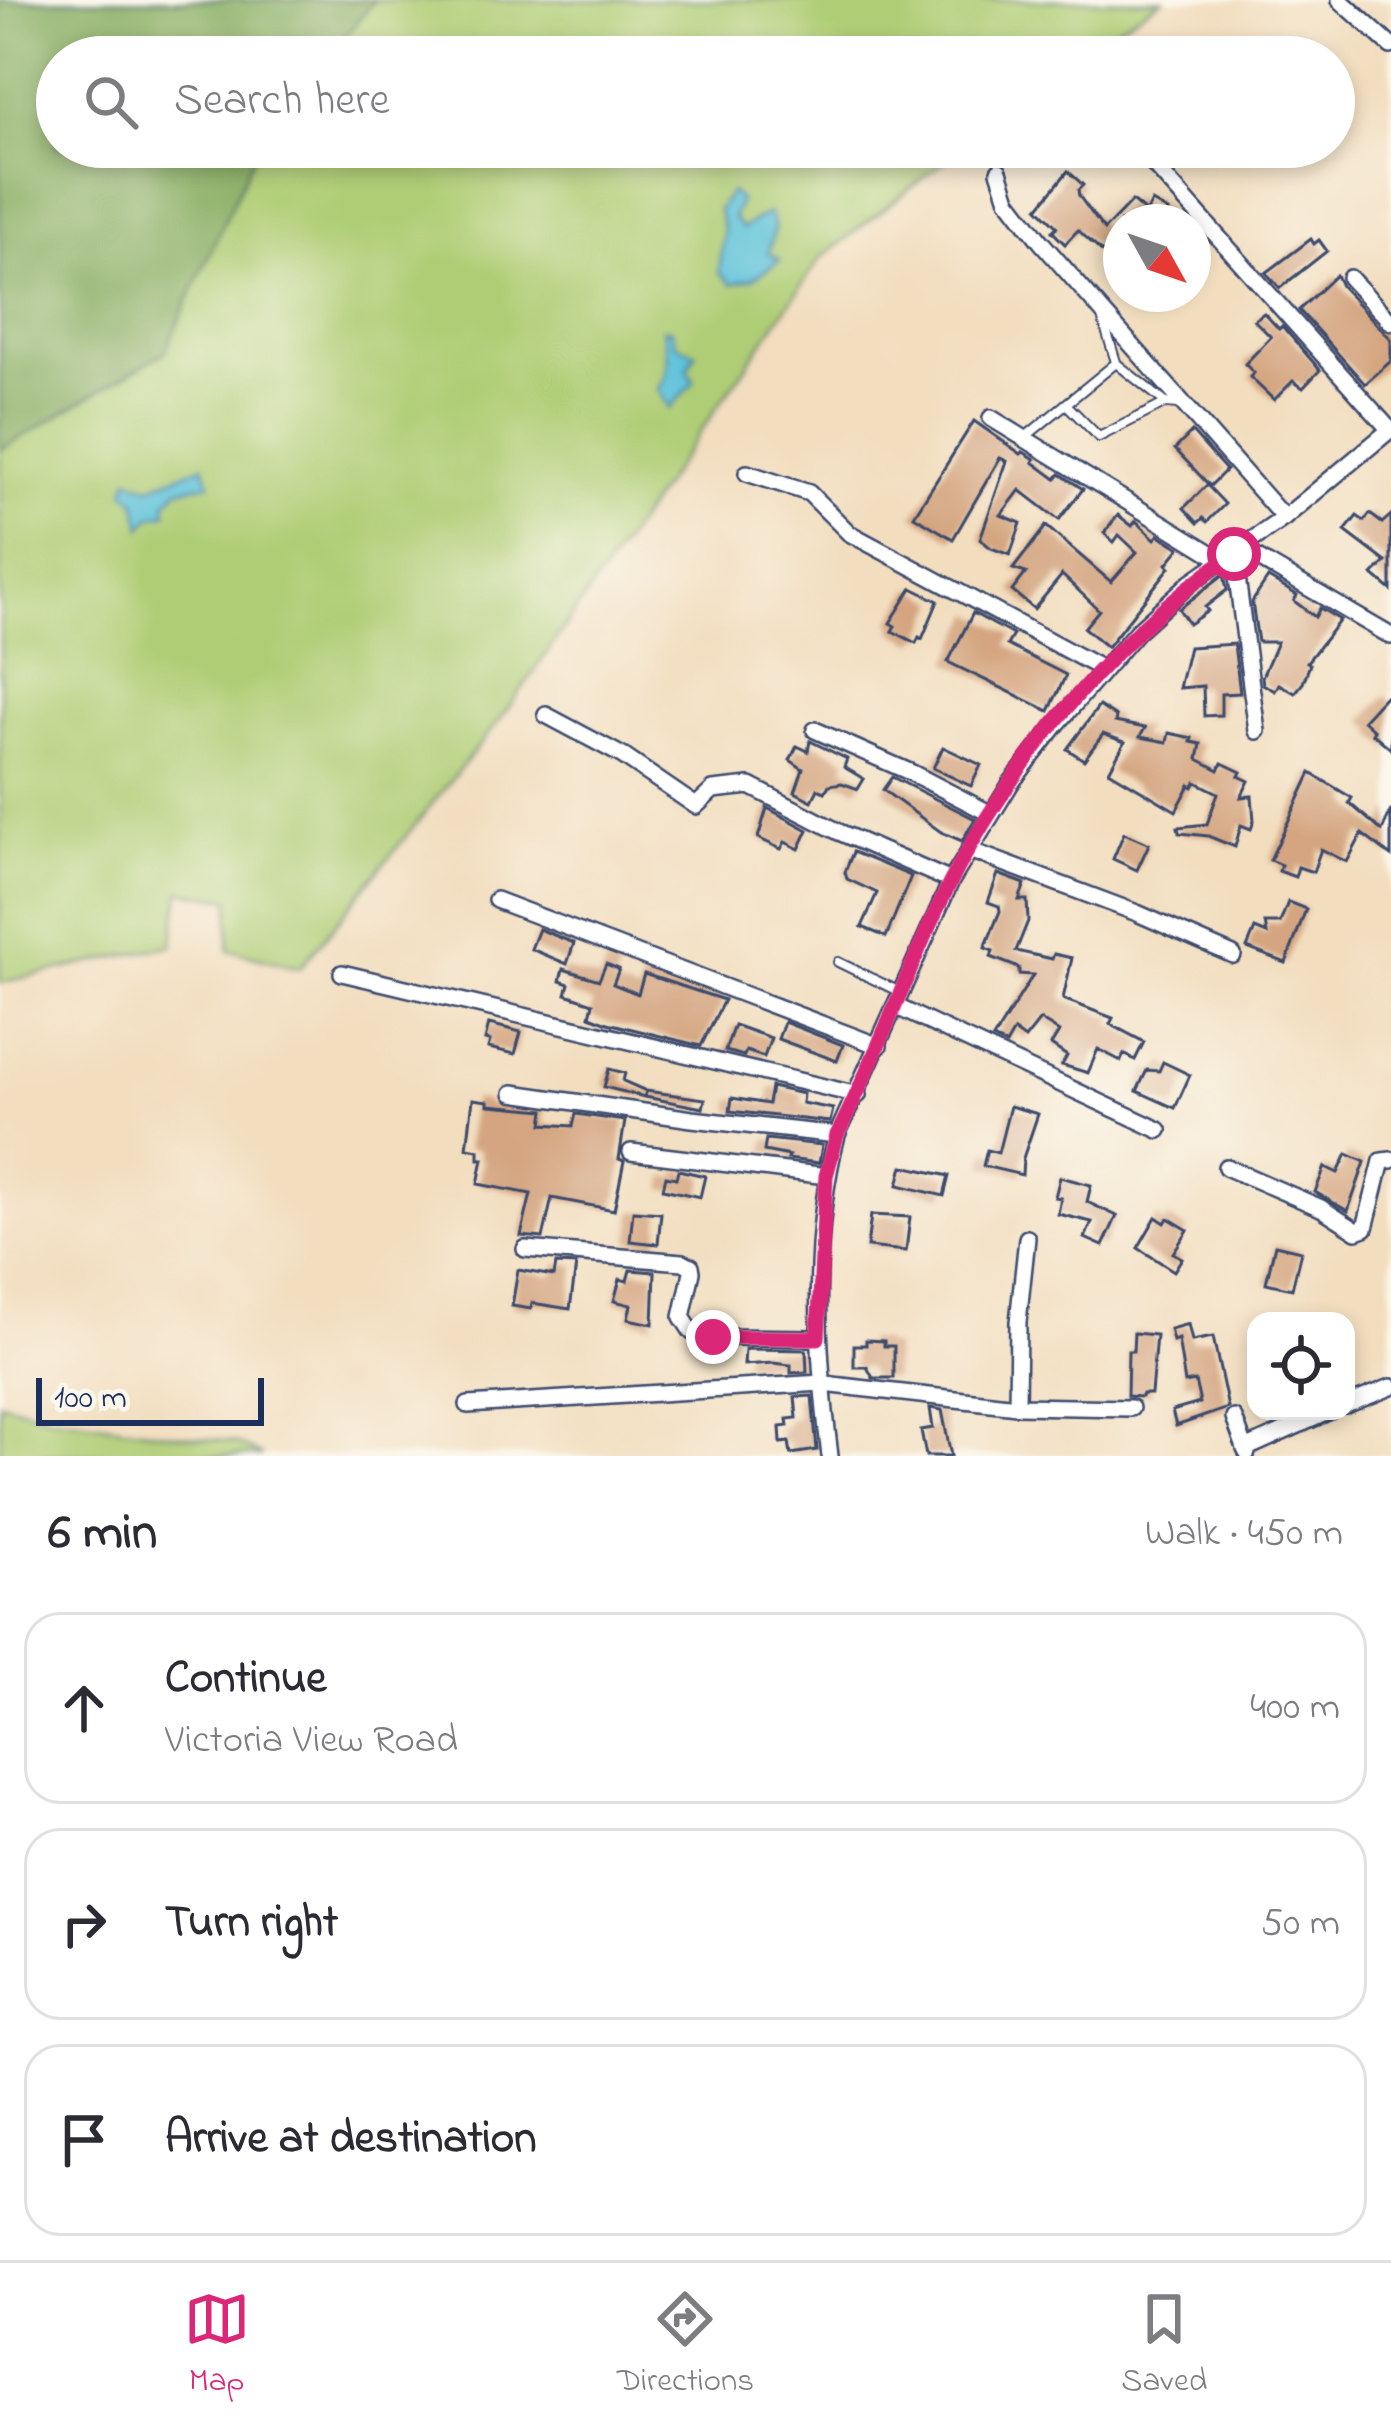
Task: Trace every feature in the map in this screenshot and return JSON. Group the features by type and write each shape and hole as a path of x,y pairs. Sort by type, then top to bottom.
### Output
{"street":[{"path":"1340,0 1391,46"},
{"path":"830,1456 818,1338 826,1176 837,1135 951,881 1011,783 1102,669 1178,594 1284,518 1390,429 1157,168"},
{"path":"999,171 1008,199 1101,313 1284,518"},
{"path":"1350,278 1391,322"},
{"path":"991,418 1233,554 1391,635"},
{"path":"747,473 809,494 849,533 1102,669"},
{"path":"1233,554 1257,731"},
{"path":"546,715 622,756 697,806 712,790 750,786 838,832 951,881"},
{"path":"815,730 991,814"},
{"path":"969,850 1233,955"},
{"path":"496,900 879,1046"},
{"path":"342,973 858,1095"},
{"path":"900,1000 1159,1130"},
{"path":"513,1093 837,1135"},
{"path":"632,1152 826,1176"},
{"path":"1226,1167 1322,1208 1357,1231 1364,1228 1382,1161 1391,1160"},
{"path":"1017,1406 1018,1322 1028,1238"},
{"path":"525,1249 688,1264 692,1272 682,1317 692,1333 818,1338"},
{"path":"468,1405 823,1383 1017,1406 1131,1408"},
{"path":"1355,1401 1391,1387"},
{"path":"1234,1418 1247,1452 1312,1420"}],"lane":[{"path":"1101,313 1117,363 1166,403"},
{"path":"1023,439 1117,363"},
{"path":"1066,404 1099,436 1166,403 1186,404"},
{"path":"838,962 900,1000"}],"green space":[{"path":"0,0 1162,0 1105,36 36,36 36,168 936,168 821,258 505,713 300,968 229,950 230,899 180,891 173,945 0,983"},
{"path":"0,0 375,0 345,36 36,36 36,168 248,168 165,352 0,450"},
{"path":"0,1402 49,1416 236,1443 262,1456 0,1456"}],"water":[{"path":"731,192 740,201 733,217 742,228 769,213 775,228 768,253 780,260 754,278 732,284 719,272 724,231 718,209"},
{"path":"663,329 672,330 676,344 696,353 688,369 694,382 670,408 658,389 667,368"},
{"path":"204,465 210,484 179,489 166,503 167,513 152,516 142,528 136,500 125,492 129,478 149,487"}],"building":[{"path":"1068,171 1083,185 1079,196 1103,229 1103,253 1078,230 1065,244 1052,231 1057,227 1038,208"},
{"path":"1311,239 1314,244 1319,240 1327,251 1280,288 1266,273"},
{"path":"1336,275 1391,339 1391,361 1365,384 1299,310"},
{"path":"1264,313 1279,329 1282,326 1320,370 1303,388 1293,381 1274,400 1250,377 1254,373 1245,364 1271,337 1254,320"},
{"path":"974,421 1035,459 1056,479 1060,474 1083,489 1059,520 1020,490 1001,515 1021,523 1010,555 980,539 1007,461 1000,458 953,539 914,516"},
{"path":"1192,432 1226,470 1210,486 1175,449"},
{"path":"1207,485 1225,504 1207,522 1203,518 1198,523 1184,508"},
{"path":"1370,514 1382,523 1391,515 1391,590 1373,575 1386,562 1345,531 1357,516 1364,521"},
{"path":"1118,515 1132,526 1136,521 1155,539 1159,535 1180,548 1107,647 1084,628 1099,610 1062,575 1034,609 1012,591 1026,573 1013,569 1046,526 1111,582 1137,552 1119,535 1114,542 1104,533"},
{"path":"1224,574 1227,590 1189,624 1179,609"},
{"path":"1268,578 1297,595 1294,601 1315,617 1320,608 1340,620 1307,662 1303,683 1295,693 1279,684 1275,691 1263,684 1277,642 1258,642 1252,602"},
{"path":"912,588 938,601 916,643 892,631 895,626 890,623"},
{"path":"973,613 1013,635 1007,645 1066,675 1049,711 948,662"},
{"path":"1234,644 1240,693 1221,694 1221,715 1204,716 1203,686 1179,688 1189,647"},
{"path":"1385,696 1391,701 1391,749 1363,720"},
{"path":"1099,706 1116,717 1115,722 1145,728 1140,737 1167,742 1169,733 1192,738 1191,742 1201,744 1198,759 1219,770 1222,763 1241,772 1239,776 1249,781 1241,797 1252,796 1254,821 1251,829 1241,825 1235,847 1208,836 1179,833 1178,827 1207,824 1218,793 1196,782 1176,811 1109,771 1125,742 1103,734 1084,760 1067,749"},
{"path":"810,741 847,759 844,767 864,779 858,789 842,783 829,785 825,792 818,789 812,801 795,792 803,769 790,760 797,746 808,751"},
{"path":"943,747 981,765 971,786 933,768"},
{"path":"1311,773 1352,798 1349,803 1382,831 1391,810 1391,856 1362,834 1347,862 1321,849 1313,872 1298,867 1295,877 1279,871 1281,865 1270,860"},
{"path":"892,777 975,819 962,841 941,832 883,790"},
{"path":"767,808 808,830 799,849 785,842 781,849 758,838"},
{"path":"1124,833 1149,844 1137,870 1113,859"},
{"path":"853,852 911,876 886,937 862,927 877,893 847,879"},
{"path":"998,874 1025,884 1019,900 1027,900 1028,921 1016,951 1072,958 1063,999 1113,1018 1110,1024 1144,1042 1135,1060 1124,1054 1121,1061 1098,1049 1088,1073 1062,1065 1067,1056 1051,1045 1059,1032 1040,1020 1025,1039 1014,1031 1006,1045 993,1039 1033,975 1019,974 1019,968 991,957 993,951 985,948 1000,911 988,902"},
{"path":"1288,902 1306,909 1286,963 1247,948 1255,929 1267,934 1265,923 1280,923"},
{"path":"539,929 574,943 567,964 531,949"},
{"path":"606,964 619,969 613,984 638,994 644,974 724,1000 701,1046 608,1023 590,1016 593,1003 566,994 569,984 560,981 563,969 599,980"},
{"path":"784,1022 843,1045 837,1061 778,1039"},
{"path":"489,1024 521,1032 515,1054 488,1048"},
{"path":"734,1025 771,1038 764,1057 725,1051"},
{"path":"1163,1062 1190,1075 1175,1108 1137,1091 1147,1070 1159,1071"},
{"path":"609,1069 625,1073 623,1081 646,1091 705,1099 703,1108 645,1097 646,1092 644,1097 604,1087"},
{"path":"771,1087 803,1094 802,1103 833,1109 830,1122 730,1111 732,1098 768,1104"},
{"path":"473,1099 488,1101 488,1105 545,1110 543,1124 573,1126 576,1114 625,1121 619,1159 624,1161 614,1210 552,1198 543,1238 521,1236 531,1194 478,1184 483,1159 479,1159 479,1150 467,1148"},
{"path":"1010,1106 1038,1114 1022,1175 983,1166 987,1150 998,1153"},
{"path":"766,1139 822,1145 819,1163 764,1151"},
{"path":"1347,1154 1365,1162 1348,1211 1315,1192 1325,1167 1338,1173"},
{"path":"903,1166 949,1176 944,1196 898,1185"},
{"path":"678,1170 705,1176 700,1197 663,1189 666,1176 676,1178"},
{"path":"1060,1177 1091,1185 1087,1202 1117,1216 1103,1246 1085,1238 1092,1222 1058,1214 1061,1198 1055,1197"},
{"path":"633,1211 661,1213 658,1244 630,1241"},
{"path":"871,1215 910,1217 906,1251 867,1247"},
{"path":"1156,1217 1188,1230 1173,1253 1182,1258 1174,1271 1138,1248"},
{"path":"1275,1245 1301,1251 1292,1289 1266,1283"},
{"path":"556,1264 576,1265 570,1309 532,1303 531,1309 512,1306 518,1270 554,1276"},
{"path":"630,1270 655,1272 653,1324 628,1319 631,1305 614,1301 620,1279 627,1281"},
{"path":"1188,1324 1192,1341 1213,1337 1228,1408 1176,1426 1172,1411 1200,1403 1195,1381 1185,1383 1178,1339 1173,1341 1170,1329"},
{"path":"1134,1333 1156,1335 1151,1394 1141,1397 1127,1396 1128,1351 1133,1351"},
{"path":"866,1340 894,1346 894,1378 873,1378 867,1367 854,1367 854,1345 866,1345"},
{"path":"745,1349 806,1350 807,1372 791,1373 791,1365 773,1363 744,1365"},
{"path":"812,1396 817,1450 791,1454 789,1442 781,1443 780,1427 788,1426 787,1419 797,1418 795,1397"},
{"path":"930,1408 942,1410 951,1456 926,1456 921,1430 933,1428"}],"route":[{"path":"713,1337 818,1338 826,1176 837,1135 951,881 1011,783 1102,669 1191,582 1234,554"}]}
